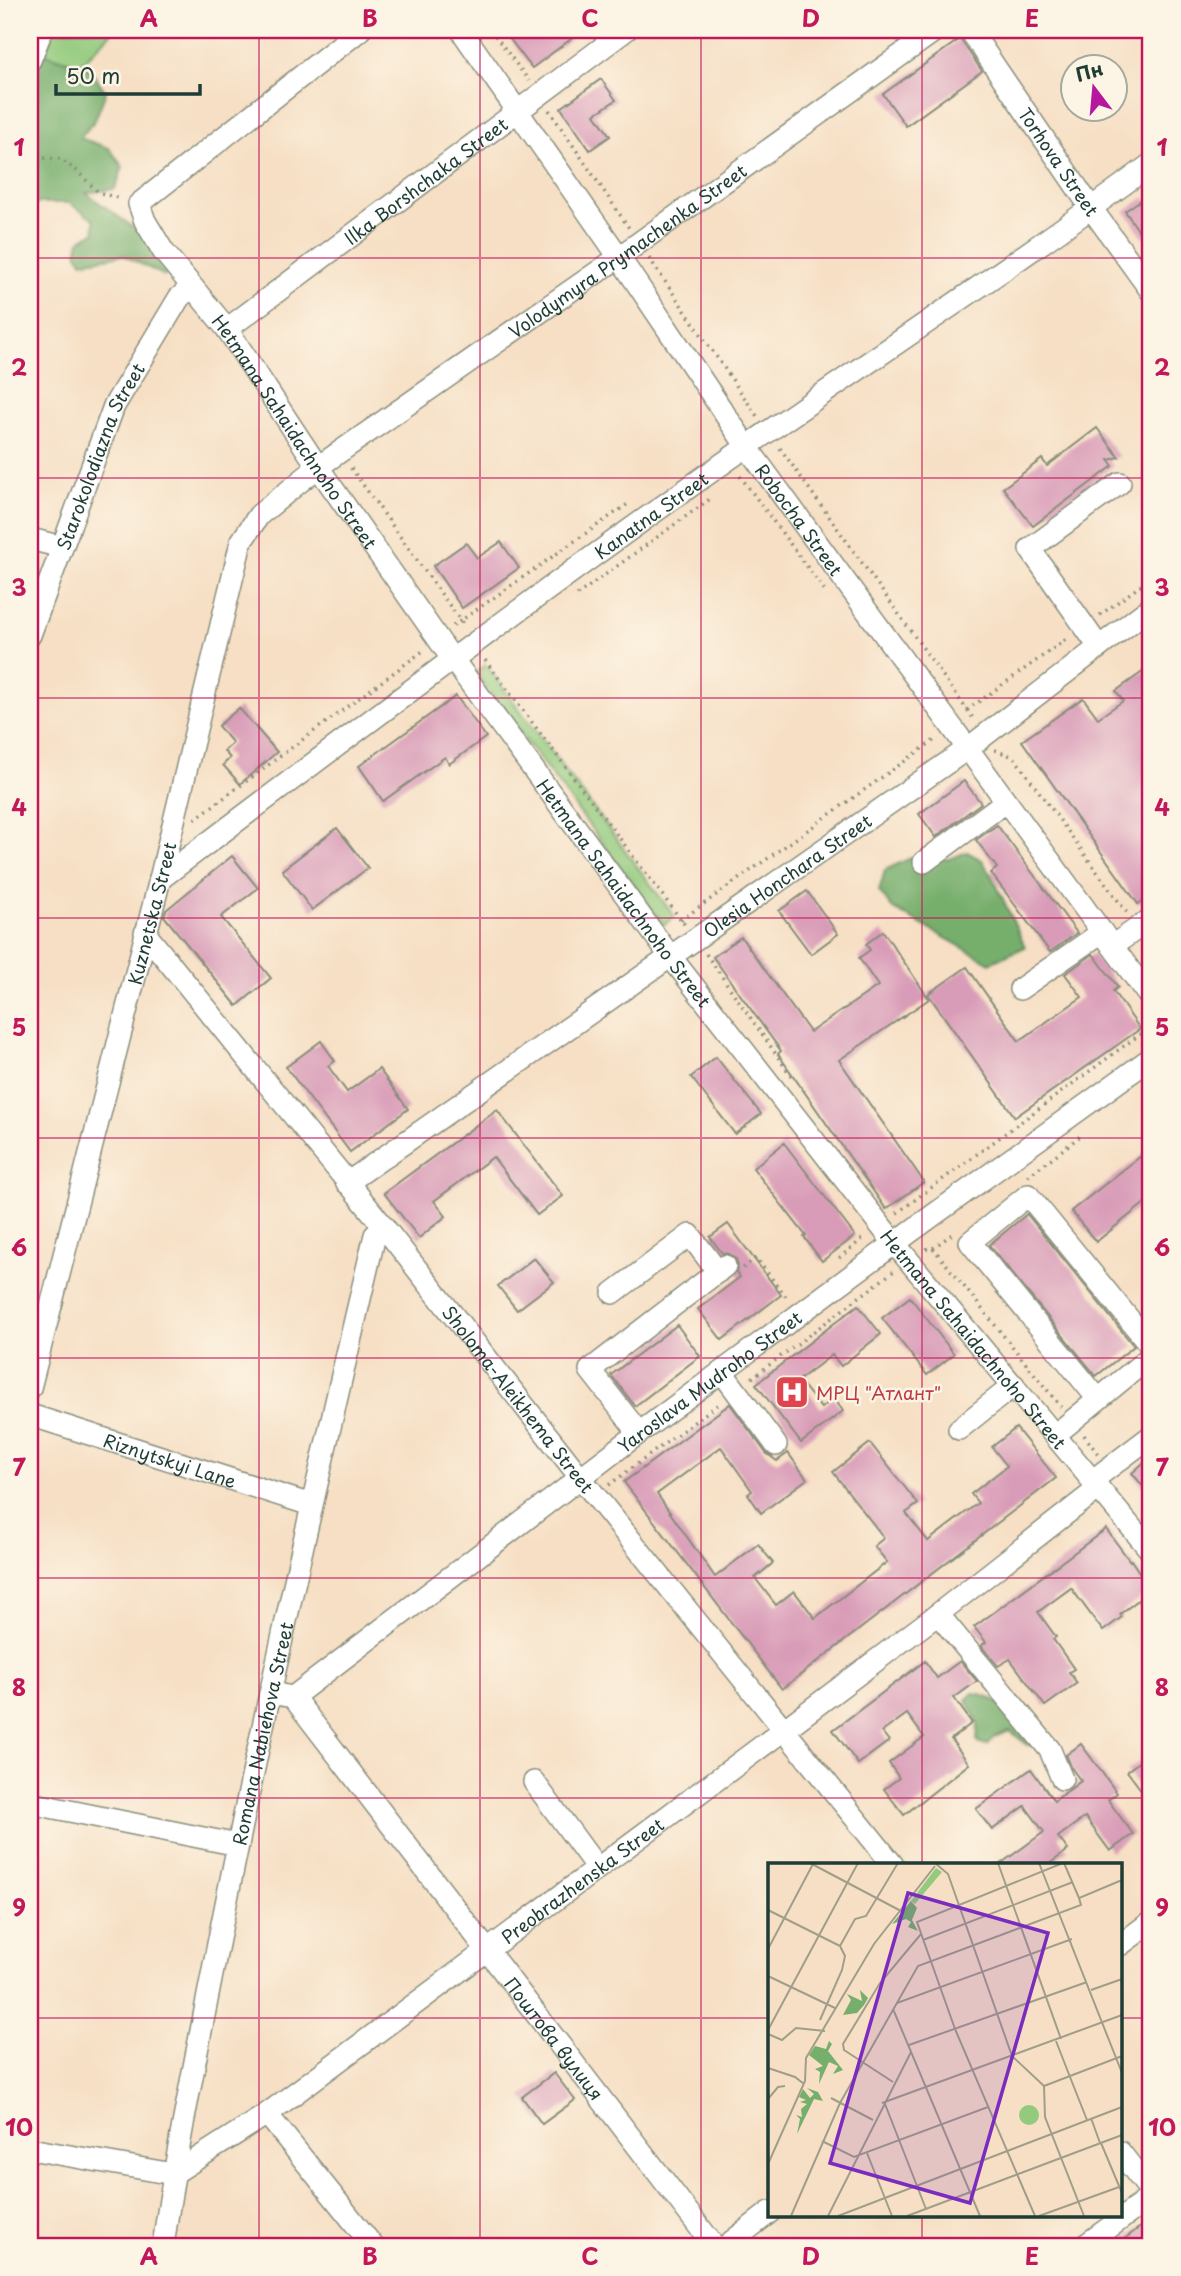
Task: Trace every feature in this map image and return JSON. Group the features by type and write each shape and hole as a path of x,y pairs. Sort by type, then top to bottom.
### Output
{"street":[{"path":"30,60 42,30"},
{"path":"139,204 360,30"},
{"name":"Robocha Street","path":"460,30 620,257 759,464 1151,999"},
{"name":"Ilka Borshchaka Street","path":"228,330 626,30"},
{"name":"Volodymyra Prymachenka Street","path":"318,467 620,257 936,30"},
{"name":"Torhova Street","path":"970,30 1151,291"},
{"name":"Kanatna Street","path":"160,878 480,652 747,447 1150,168"},
{"name":"Hetmana Sahaidachnoho Street","path":"139,204 145,221 163,251 228,330 318,467 458,667 670,956 902,1252 1055,1435 1101,1478 1151,1552"},
{"name":"Starokolodiazna Street","path":"30,635 114,406 179,298 191,287"},
{"name":"Kuznetska Street","path":"30,1388 160,878 241,542 259,515 318,467"},
{"path":"1099,648 1030,548 1120,482"},
{"path":"30,539 62,548"},
{"name":"Olesia Honchara Street","path":"347,1183 967,749 1151,607"},
{"path":"924,862 1005,802"},
{"path":"1020,989 1134,925"},
{"name":"Sholoma-Aleikhema Street","path":"145,933 384,1227 580,1477 891,1863"},
{"name":"Yaroslava Mudroho Street","path":"293,1697 722,1372 902,1252 1151,1058"},
{"path":"1098,1399 970,1242 1028,1195 1151,1346"},
{"name":"Romana Nabiehova Street","path":"163,2246 173,2174 270,1693 375,1235 384,1227"},
{"path":"613,1293 690,1235 726,1270 590,1370 639,1433"},
{"path":"1055,1435 1151,1356"},
{"path":"722,1372 776,1445"},
{"path":"959,1429 1014,1385"},
{"name":"Riznytskyi Lane","path":"30,1415 312,1506"},
{"name":"Preobrazhenska Street","path":"173,2174 267,2114 938,1614 1151,1436"},
{"path":"938,1614 1050,1750 1062,1779"},
{"path":"270,1693 293,1697"},
{"name":"Поштова вулиця","path":"293,1697 714,2246"},
{"path":"534,1782 597,1868"},
{"path":"30,1803 238,1844"},
{"path":"1122,1944 1151,1922"},
{"path":"267,2114 373,2246"},
{"path":"30,2149 173,2174"},
{"path":"1084,2246 1151,2194 1122,2155"},
{"path":"726,2246 768,2214"}],"path":[{"path":"491,30 539,94 768,432 967,710 1151,578"},
{"path":"30,157 60,159 78,171 98,192 139,204"},
{"path":"340,452 480,652 695,939 796,1083"},
{"path":"741,477 759,464"},
{"path":"575,597 719,493"},
{"path":"458,667 480,652"},
{"path":"985,735 996,751 1014,757 1134,925"},
{"path":"681,920 936,740"},
{"path":"1142,1026 1151,1019"},
{"path":"880,1225 1143,1032 1151,1041"},
{"path":"1020,1182 1086,1132"},
{"path":"902,1252 933,1248 955,1231"},
{"path":"933,1248 1072,1421 1101,1478"},
{"path":"726,1270 756,1258 788,1298"}],"green space":[{"path":"54,30 114,30 80,65 45,54"},
{"path":"45,54 90,69 106,92 95,120 80,138 109,148 123,167 115,189 86,193 145,236 170,268 165,276 123,255 82,262 77,252 80,240 95,232 94,219 69,203 40,203 30,207 30,80"},
{"path":"486,665 675,917 664,925 475,673"},
{"path":"967,852 982,860 1025,947 990,963 892,908 879,891 885,870 915,856 949,859"},
{"path":"973,1693 983,1695 1001,1705 1015,1719 1033,1745 1028,1745 1010,1731 994,1737 988,1745 980,1744 977,1740 978,1724 966,1700"}],"building":[{"path":"503,30 583,30 532,68"},
{"path":"960,39 982,71 906,126 883,94"},
{"path":"601,79 616,100 595,114 610,136 590,150 561,108"},
{"path":"1145,197 1151,205 1151,249 1125,211"},
{"path":"1097,428 1119,457 1109,460 1113,466 1033,526 1003,488 1042,459 1047,466"},
{"path":"501,542 519,568 462,608 433,566 466,543 477,558"},
{"path":"1151,666 1151,895 1138,904 1022,741 1083,698 1098,718 1123,701 1116,691"},
{"path":"456,696 486,737 449,764 445,757 383,801 359,766"},
{"path":"239,708 277,752 240,784 223,765 230,758 224,751 233,743 218,726"},
{"path":"964,781 981,803 936,837 919,814"},
{"path":"997,825 1077,933 1050,952 991,873 997,868 976,840"},
{"path":"337,828 368,868 312,910 282,870"},
{"path":"232,856 258,888 221,917 271,978 237,1006 164,916 166,910"},
{"path":"807,891 838,934 811,954 779,911"},
{"path":"883,931 929,999 839,1060 924,1182 886,1209 778,1054 781,1051 713,957 741,937 810,1032 878,986 859,958 870,950 866,944"},
{"path":"1093,954 1118,987 1113,991 1140,1029 1015,1117 928,994 967,967 1019,1041 1082,997 1065,974"},
{"path":"321,1041 335,1061 328,1066 347,1092 379,1069 408,1109 350,1152 286,1067"},
{"path":"716,1057 761,1114 735,1134 691,1077"},
{"path":"497,1110 563,1196 537,1215 493,1157 434,1201 446,1216 419,1238 384,1193"},
{"path":"784,1143 855,1236 822,1261 753,1168"},
{"path":"1151,1148 1151,1198 1096,1242 1071,1211"},
{"path":"1027,1214 1134,1346 1096,1376 989,1245"},
{"path":"728,1224 781,1295 722,1340 698,1309 740,1277 736,1272 736,1259 722,1253 710,1237"},
{"path":"534,1258 554,1282 517,1310 498,1286"},
{"path":"910,1297 954,1354 927,1375 882,1318"},
{"path":"858,1305 881,1334 841,1366 832,1355 799,1380 821,1408 834,1398 843,1411 801,1443 756,1384"},
{"path":"677,1325 700,1356 635,1406 611,1375"},
{"path":"730,1404 766,1453 777,1461 788,1453 807,1479 761,1513 748,1494 752,1491 721,1447 657,1494 715,1577 758,1544 773,1563 755,1578 776,1605 794,1591 815,1618 887,1562 874,1546 884,1538 833,1472 870,1443 918,1504 906,1513 928,1541 978,1503 971,1494 1007,1466 992,1447 1016,1428 1056,1478 782,1689 624,1482"},
{"path":"1151,1456 1151,1496 1132,1473"},
{"path":"1106,1529 1151,1590 1103,1631 1071,1588 1038,1612 1074,1669 1069,1672 1077,1683 1045,1706 1010,1659 998,1666 981,1646 986,1642 974,1627"},
{"path":"925,1661 937,1678 960,1661 977,1681 954,1698 972,1723 951,1739 969,1764 904,1815 884,1789 899,1778 889,1763 924,1737 907,1714 882,1732 889,1741 858,1764 833,1730"},
{"path":"1081,1744 1117,1793 1108,1800 1133,1834 1110,1851 1085,1817 1058,1837 1068,1850 1051,1863 1002,1863 1044,1832 1025,1806 992,1830 976,1809 1031,1769 1054,1801 1081,1781 1066,1755"},
{"path":"1151,1753 1151,1803 1127,1771"},
{"path":"554,2073 575,2100 542,2124 522,2097"},
{"path":"1151,2219 1151,2246 1115,2246"}],"place":[{"name":"МРЦ \"Атлант\"","path":"792,1392"}]}
